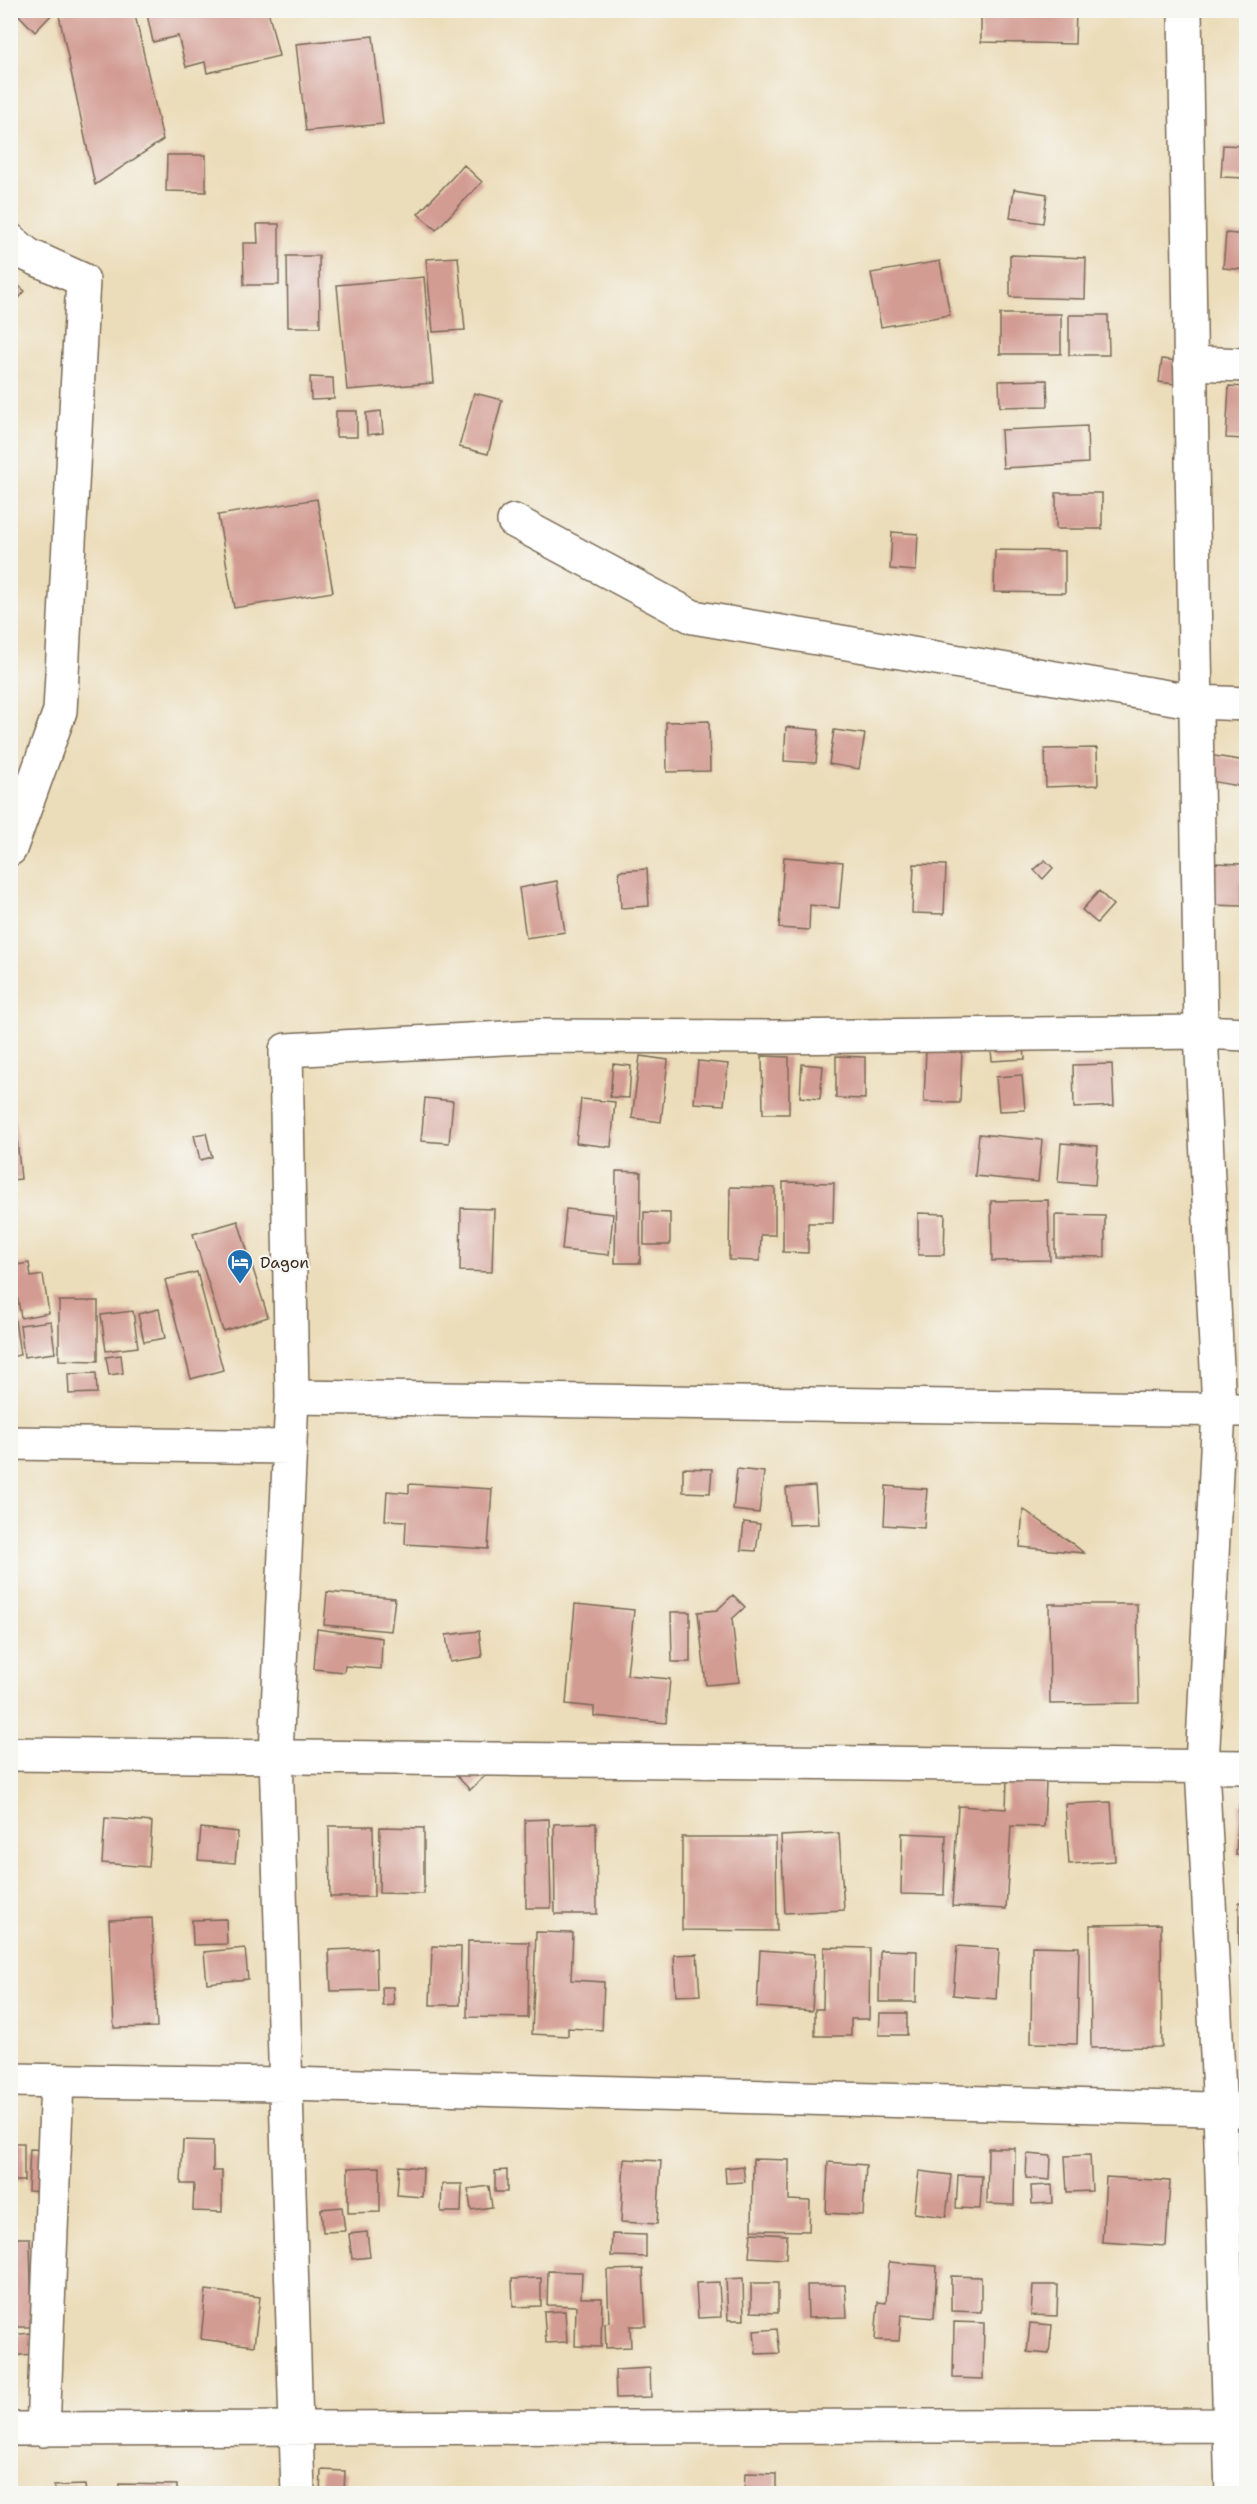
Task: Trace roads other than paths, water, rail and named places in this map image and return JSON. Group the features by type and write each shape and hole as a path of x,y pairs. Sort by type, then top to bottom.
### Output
{"street":[{"path":"1185,10 1201,1032 1233,1410 1202,1767 1233,2110 1239,2425 1232,2493"},
{"path":"10,240 28,255 83,280 60,711 10,849"},
{"path":"1190,363 1246,365"},
{"path":"514,521 693,617 1197,702 1246,704"},
{"path":"298,2493 298,2429 276,1755 292,1397 286,1050 540,1035 786,1037 1201,1032 1246,1034"},
{"path":"292,1397 1233,1410"},
{"path":"10,1443 290,1447"},
{"path":"10,1754 1246,1767"},
{"path":"10,2080 287,2084 1233,2110"},
{"path":"43,2430 57,2081"},
{"path":"10,2429 1239,2425"}],"place":[{"name":"Dagon","path":"240,1285"}]}
